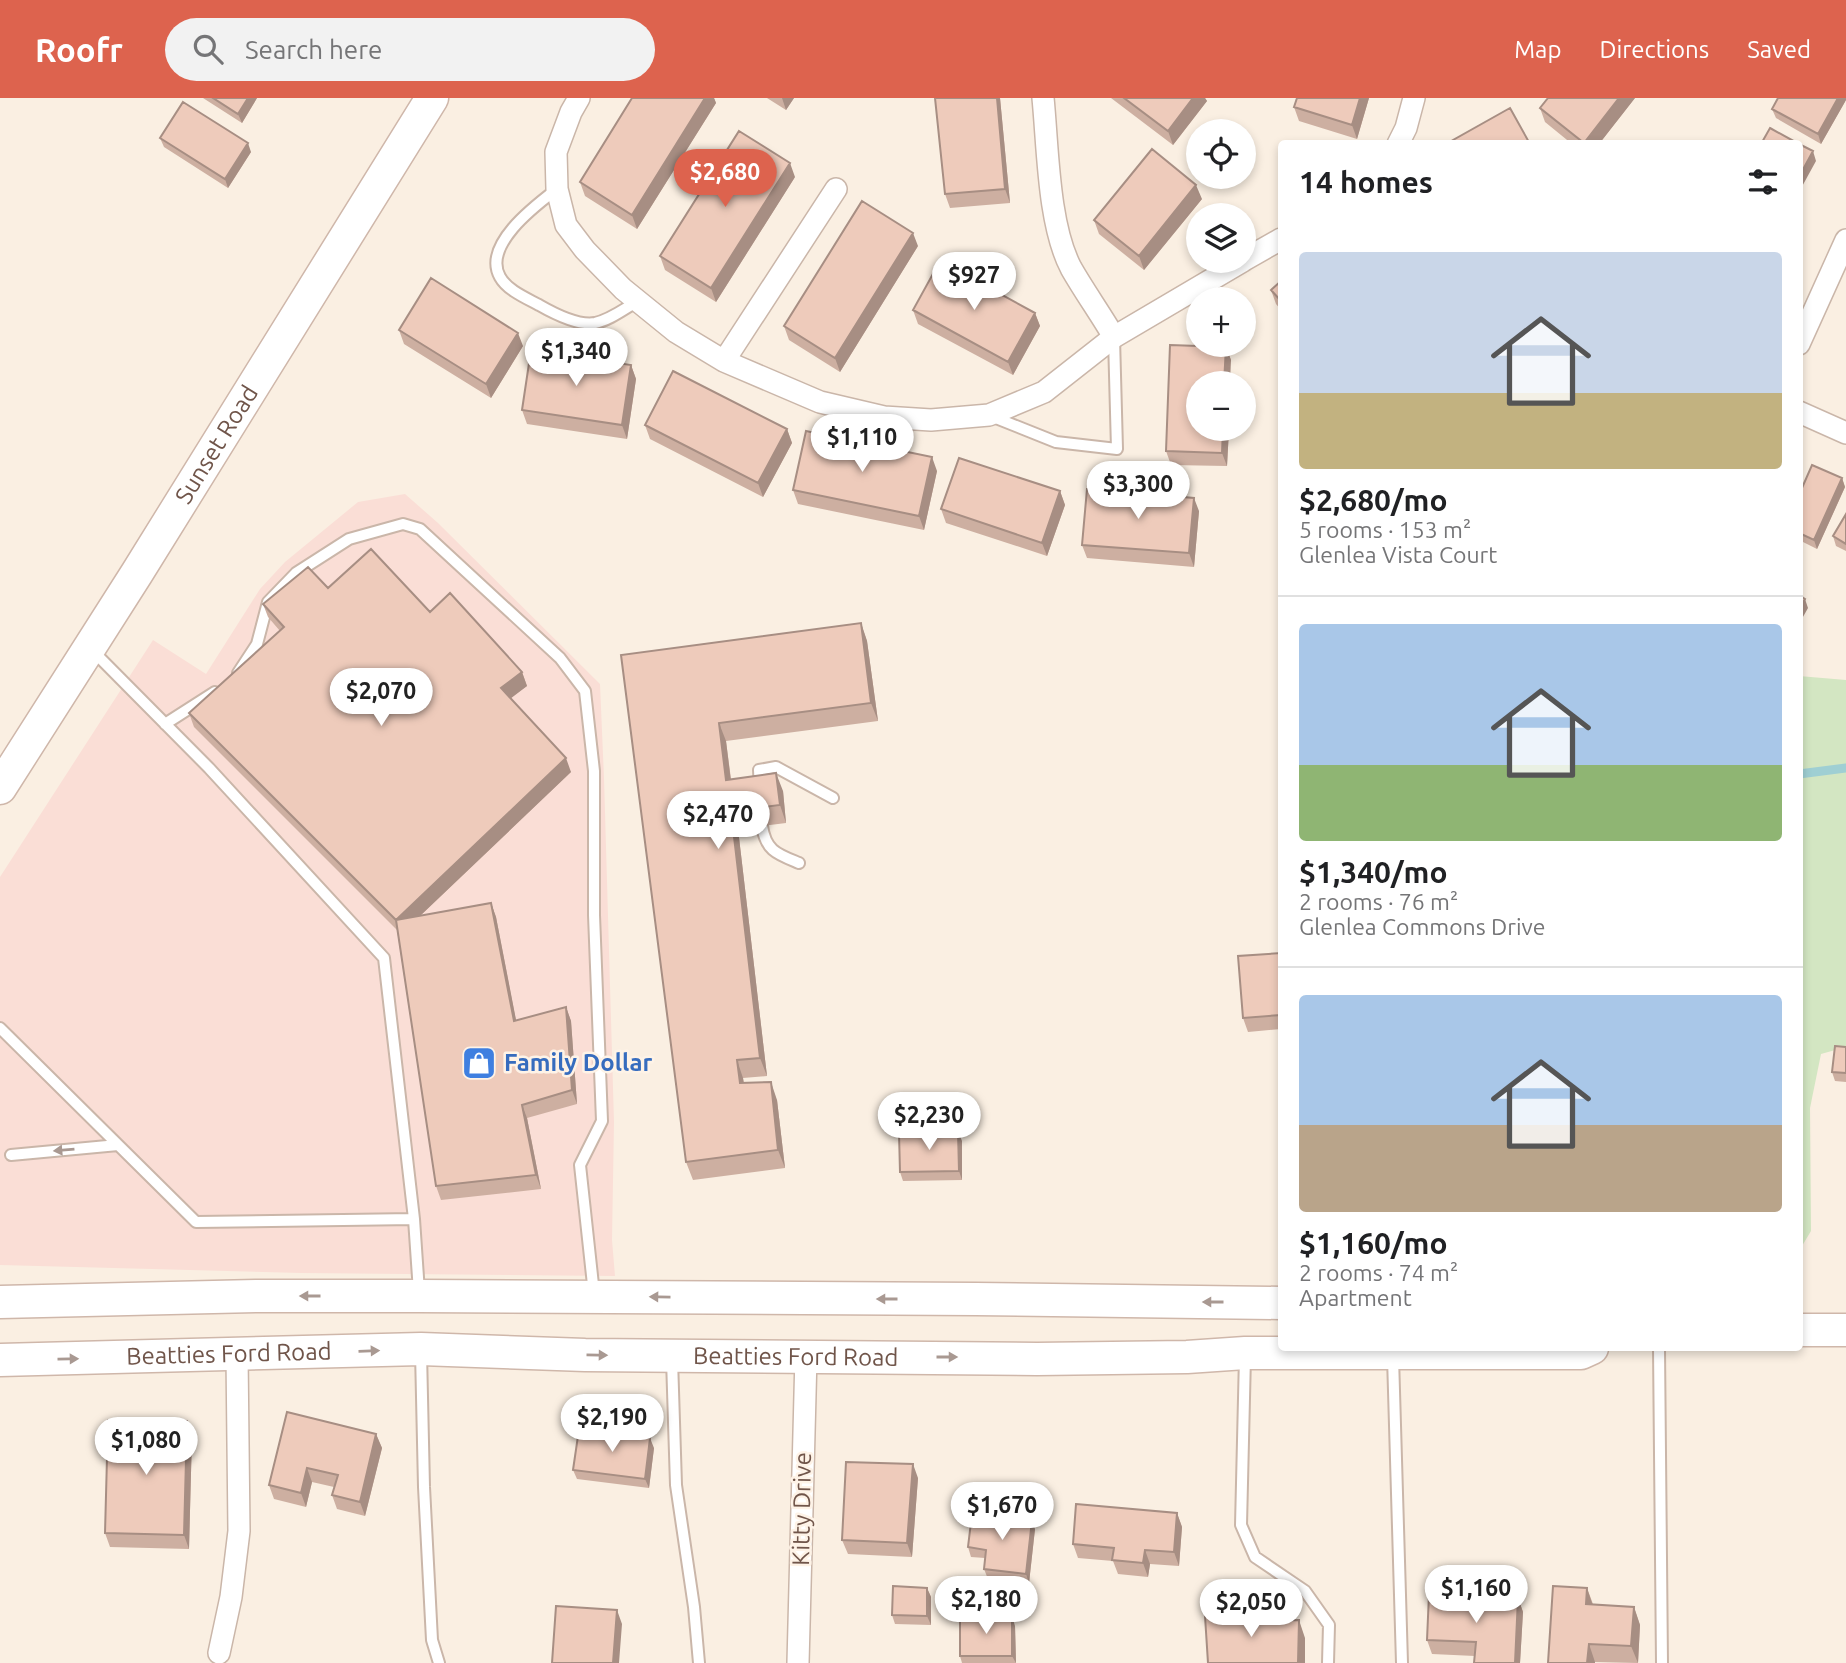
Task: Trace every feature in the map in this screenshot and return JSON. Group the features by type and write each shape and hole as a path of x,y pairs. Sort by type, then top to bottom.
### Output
{"main road":[{"name":"Sunset Road","path":"0,788 432,98"},
{"path":"0,1302 256,1296 419,1296 1278,1303"},
{"path":"1803,1329 1846,1330"},
{"name":"Beatties Ford Road","path":"0,1360 421,1349 672,1356 1037,1359 1187,1357 1245,1353 1585,1351"}],"street":[{"path":"579,98 556,152 557,189 566,225 585,250 638,301 676,332 724,361 820,402 884,417 931,420 989,415 1044,392 1114,337 1222,273"},
{"path":"1043,98 1054,208 1060,238 1071,267 1114,337"},
{"path":"1400,140 1415,98"},
{"path":"724,361 836,189"},
{"path":"1803,335 1846,240"},
{"path":"1256,253 1278,241"},
{"path":"1803,414 1846,433"},
{"path":"219,1653 231,1597 239,1531 237,1355"},
{"name":"Kitty Drive","path":"798,1663 806,1356"}],"lane":[{"path":"557,189 525,213 505,238 496,266 500,278 545,309 593,324 638,301"},
{"path":"989,415 1056,442 1117,449 1114,337"},
{"path":"235,679 257,644 268,602 296,573 349,539 403,524 419,529 430,538 560,658 585,691 594,771 594,915 602,1121 580,1164 595,1297"},
{"path":"90,648 209,768 384,958 414,1219 419,1296"},
{"path":"165,724 223,686"},
{"path":"760,794 759,769 776,767 833,799"},
{"path":"762,826 765,842 776,854 799,863"},
{"path":"0,1028 196,1222 414,1219"},
{"path":"11,1154 118,1145"},
{"path":"421,1349 432,1640 439,1663"},
{"path":"1659,1351 1662,1663"},
{"path":"1245,1353 1241,1525 1255,1557 1305,1591 1329,1625 1328,1663"},
{"path":"1393,1354 1402,1663"},
{"path":"672,1356 676,1485 694,1607 699,1663"}],"shaded area":[{"path":"405,494 438,523 600,684 614,1122 612,1240 615,1276 301,1273 0,1265 0,877 153,640 206,674 260,589 285,562 358,502"}],"green space":[{"path":"1803,676 1846,680 1846,1047 1821,1054 1810,1108 1811,1231 1803,1244"}],"building":[{"path":"213,98 248,98 238,114"},
{"path":"632,98 705,98 632,215 580,182"},
{"path":"935,98 997,98 1005,189 945,194"},
{"path":"1124,98 1193,98 1168,131"},
{"path":"1297,98 1360,98 1352,125 1294,107"},
{"path":"1548,98 1619,98 1586,140 1580,140 1540,108"},
{"path":"1778,98 1838,98 1818,134 1772,109"},
{"path":"183,102 248,143 225,179 160,138"},
{"path":"1510,108 1528,140 1453,140"},
{"path":"1770,128 1792,140 1763,140"},
{"path":"739,131 790,163 711,288 660,256"},
{"path":"1803,146 1813,151 1803,170"},
{"path":"1152,149 1186,177 1186,189 1193,189 1139,256 1094,220"},
{"path":"862,201 913,233 835,358 784,326"},
{"path":"940,261 1035,313 1008,362 913,310"},
{"path":"431,278 518,333 486,384 399,330"},
{"path":"1278,284 1278,298 1271,290"},
{"path":"1170,345 1186,346 1186,357 1225,357 1225,371 1186,371 1186,441 1222,441 1222,453 1166,451"},
{"path":"531,350 631,365 622,425 522,410"},
{"path":"673,371 787,429 758,483 645,425"},
{"path":"806,431 932,457 919,516 793,490"},
{"path":"959,458 1060,491 1042,543 941,509"},
{"path":"1812,465 1842,478 1814,540 1803,535 1803,486"},
{"path":"1087,489 1194,498 1189,553 1082,545"},
{"path":"1846,514 1846,544 1833,536"},
{"path":"371,549 430,612 450,593 522,672 501,688 566,758 396,920 189,713 284,627 263,604 308,567 328,588"},
{"path":"861,623 871,703 719,723 726,780 776,773 780,805 731,811 760,1058 737,1060 740,1083 771,1082 778,1150 686,1162 621,655"},
{"path":"491,903 514,1021 566,1007 572,1090 522,1105 536,1175 436,1186 396,920"},
{"path":"1278,953 1278,1015 1243,1018 1238,956"},
{"path":"1835,1046 1846,1047 1846,1073 1832,1072"},
{"path":"958,1131 959,1171 900,1172 899,1133"},
{"path":"287,1412 376,1434 360,1502 332,1495 338,1475 307,1468 301,1493 269,1485"},
{"path":"108,1420 187,1421 184,1535 105,1533"},
{"path":"579,1429 650,1438 645,1479 573,1470"},
{"path":"846,1462 913,1464 907,1543 842,1540"},
{"path":"1076,1504 1177,1513 1174,1552 1145,1550 1143,1563 1112,1560 1114,1548 1073,1544"},
{"path":"972,1514 1032,1520 1026,1574 984,1569 986,1550 968,1547"},
{"path":"893,1586 927,1588 927,1616 892,1615"},
{"path":"1553,1586 1587,1588 1586,1604 1634,1607 1631,1646 1589,1644 1587,1663 1548,1663"},
{"path":"1429,1594 1518,1598 1515,1663 1474,1663 1476,1642 1427,1640"},
{"path":"556,1606 617,1610 613,1663 552,1663"},
{"path":"1270,1612 1270,1621 1299,1620 1298,1663 1208,1663 1205,1616"},
{"path":"1012,1616 1012,1656 960,1656 960,1617"}],"waterway":[{"path":"1803,773 1846,768"}],"place":[{"name":"Family Dollar","path":"479,1063"}]}
